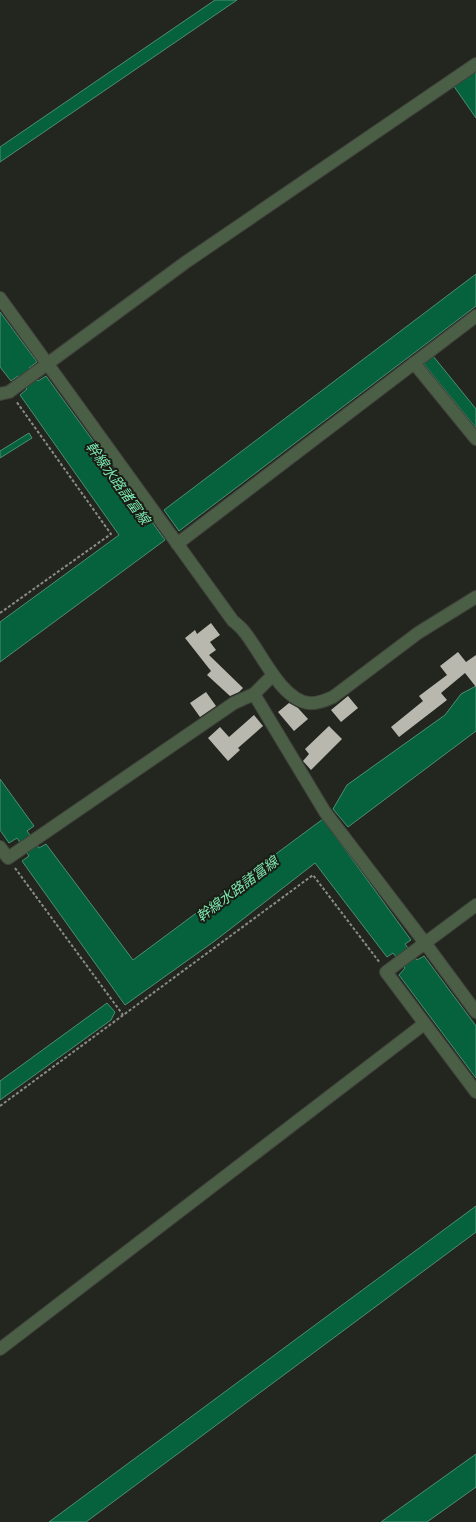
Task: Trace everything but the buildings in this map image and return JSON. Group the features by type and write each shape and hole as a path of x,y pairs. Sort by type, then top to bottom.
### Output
{"street":[{"path":"5,393 22,383 186,262 476,64"},
{"path":"0,298 233,621 242,629 273,675 294,697 309,703 323,702 333,697 418,632 476,596"},
{"path":"177,544 476,316"},
{"path":"414,362 476,439"},
{"path":"0,847 8,858 234,703 254,694 273,675"},
{"path":"254,694 325,812 476,1012"},
{"path":"476,905 386,972 476,1092"},
{"path":"0,1349 424,1024"}],"path":[{"path":"0,613 111,534 5,393"},
{"path":"8,858 123,1015"},
{"path":"0,1106 313,875 386,972"}],"water":[{"path":"215,0 237,0 0,162 0,147"},
{"path":"476,69 476,118 453,85"},
{"path":"476,274 476,306 179,531 164,510"},
{"name":"幹線水路諸富線","path":"0,312 37,362 29,368 38,381 46,376 165,540 0,662 0,622 119,535 20,395 27,389 18,376 11,381 0,367"},
{"path":"433,356 476,409 476,428 423,363"},
{"path":"29,433 32,438 0,458 0,451"},
{"path":"476,686 476,731 348,827 333,809 347,785 445,715 461,694"},
{"name":"幹線水路諸富線","path":"0,779 34,826 27,831 39,848 46,844 133,960 323,819 411,940 405,944 417,960 424,956 476,1026 476,1078 399,975 405,968 393,953 387,957 315,863 216,940 125,1005 22,861 29,856 17,838 9,843 0,830"},
{"path":"107,1003 115,1012 111,1020 0,1100 0,1081"},
{"path":"476,1206 476,1232 86,1522 49,1522"},
{"path":"476,1454 476,1487 427,1522 381,1522"}]}
